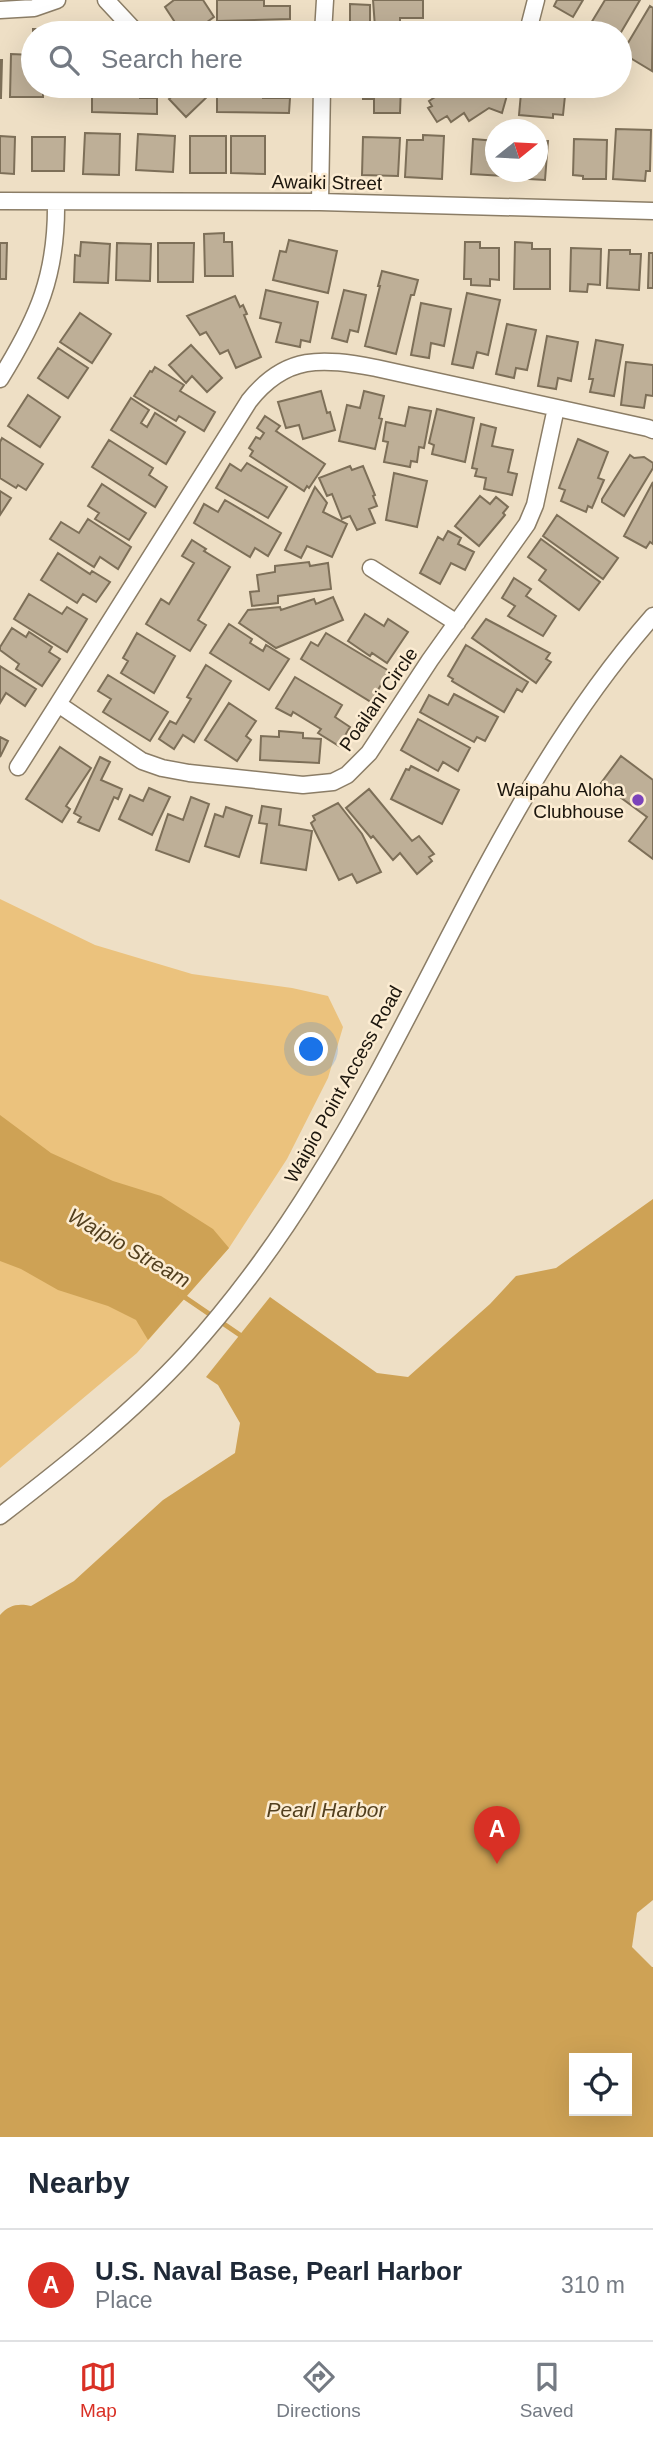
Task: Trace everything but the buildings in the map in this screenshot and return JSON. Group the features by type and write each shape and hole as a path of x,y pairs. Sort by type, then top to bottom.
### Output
{"street":[{"path":"0,10 34,8 57,0"},
{"path":"106,0 126,21"},
{"path":"324,21 325,0"},
{"path":"531,21 536,0"},
{"path":"320,202 322,98"},
{"name":"Awaiki Street","path":"0,201 320,202 653,211"},
{"path":"0,379 26,337 43,296 54,252 56,202"},
{"path":"18,767 249,401 261,386 291,368 314,360 334,360 653,430"},
{"name":"Poailani Circle","path":"58,704 142,761 163,768 189,774 303,785 333,782 347,775 369,753 429,660 527,524 535,505 556,408"},
{"path":"371,568 457,623"},
{"name":"Waipio Point Access Road","path":"0,1516 101,1434 187,1352 258,1264 315,1181 348,1123 532,782 579,709 653,615"}],"shaded area":[{"path":"0,899 95,945 192,974 292,988 328,996 343,1027 328,1078 287,1159 229,1248 137,1353 0,1468"}],"water":[{"path":"0,1115 51,1153 113,1181 161,1196 213,1229 229,1248 148,1340 136,1320 108,1306 58,1290 21,1269 0,1261"},
{"name":"Pearl Harbor","path":"653,1199 653,2137 0,2137 0,1615 14,1606 31,1606 74,1581 163,1500 235,1453 240,1423 218,1385 206,1377 270,1297 377,1373 408,1377 490,1304 516,1276 556,1268"}],"pier":[{"path":"653,1900 652,1967 632,1947 637,1913"}],"waterway":[{"name":"Waipio Stream","path":"180,1294 240,1335"}],"place":[{"name":"Waipahu Aloha Clubhouse","path":"638,800"},
{"name":"U.S. Naval Base, Pearl Harbor","path":"497,1864"}]}
